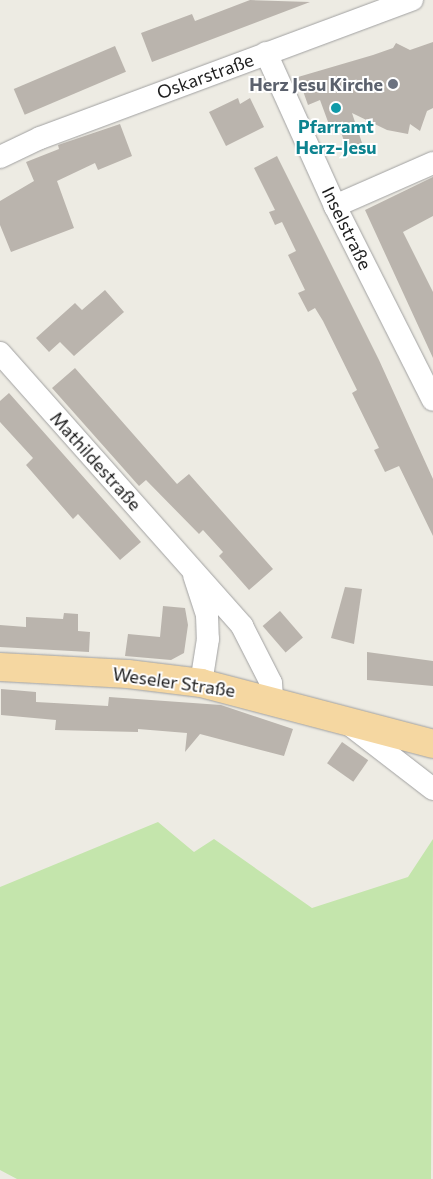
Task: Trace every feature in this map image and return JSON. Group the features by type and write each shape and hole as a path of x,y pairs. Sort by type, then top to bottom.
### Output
{"main road":[{"name":"Weseler Straße","path":"0,667 128,674 201,683 272,699 344,721 433,744"}],"street":[{"name":"Oskarstraße","path":"0,157 40,138 412,0"},
{"name":"Inselstraße","path":"266,53 335,206 433,400"},
{"path":"335,206 433,163"},
{"name":"Mathildestraße","path":"0,354 242,626 271,683 272,699"},
{"name":"Mathildestraße","path":"192,570 207,615 208,639 201,683"},
{"path":"344,721 433,789"}],"green space":[{"path":"158,822 194,852 214,839 312,908 408,877 433,839 431,1179 17,1179 0,1170 0,887"}],"building":[{"path":"250,0 310,2 152,62 141,33 192,14 195,21"},
{"name":"Herz Jesu Kirche","path":"433,42 433,108 427,111 420,131 410,124 408,134 387,130 352,113 362,143 347,149 339,127 331,130 320,100 308,105 298,77 373,55 393,48 396,43 410,50"},
{"path":"115,46 126,72 25,115 14,89"},
{"path":"238,98 240,104 250,98 264,127 226,146 209,112"},
{"path":"120,124 132,156 98,170 95,163 57,181 74,228 11,252 0,225 0,201 34,181 26,162 59,149 58,145"},
{"path":"277,156 379,360 433,479 433,536 399,466 385,472 374,450 379,448 352,393 357,390 323,321 315,308 308,312 298,293 305,290 288,255 296,251 282,222 275,225 269,212 275,210 254,168"},
{"path":"433,177 433,216 403,232 433,292 433,358 365,210"},
{"path":"105,290 124,312 74,356 60,342 49,352 36,338 75,303 82,310"},
{"path":"75,368 177,484 189,474 273,569 249,590 219,556 223,552 203,530 199,534 146,480 139,486 52,388"},
{"path":"9,393 141,542 120,560 78,514 73,519 26,465 33,458 0,422 0,401"},
{"path":"345,587 362,589 354,644 331,638"},
{"path":"163,606 185,608 188,625 184,653 171,660 125,656 128,634 160,637"},
{"path":"280,611 303,637 286,653 263,626"},
{"path":"64,613 78,614 78,631 90,632 89,652 0,647 0,625 26,627 26,617 63,619"},
{"path":"367,652 433,661 433,686 367,680"},
{"path":"1,689 36,692 36,702 108,706 109,697 221,705 293,729 284,756 200,734 185,752 187,733 138,729 138,732 55,730 56,720 1,715"},
{"path":"342,742 368,760 353,782 327,763"}],"place":[{"name":"Herz Jesu Kirche","path":"393,84"},
{"name":"Pfarramt Herz-Jesu","path":"336,108"}]}
